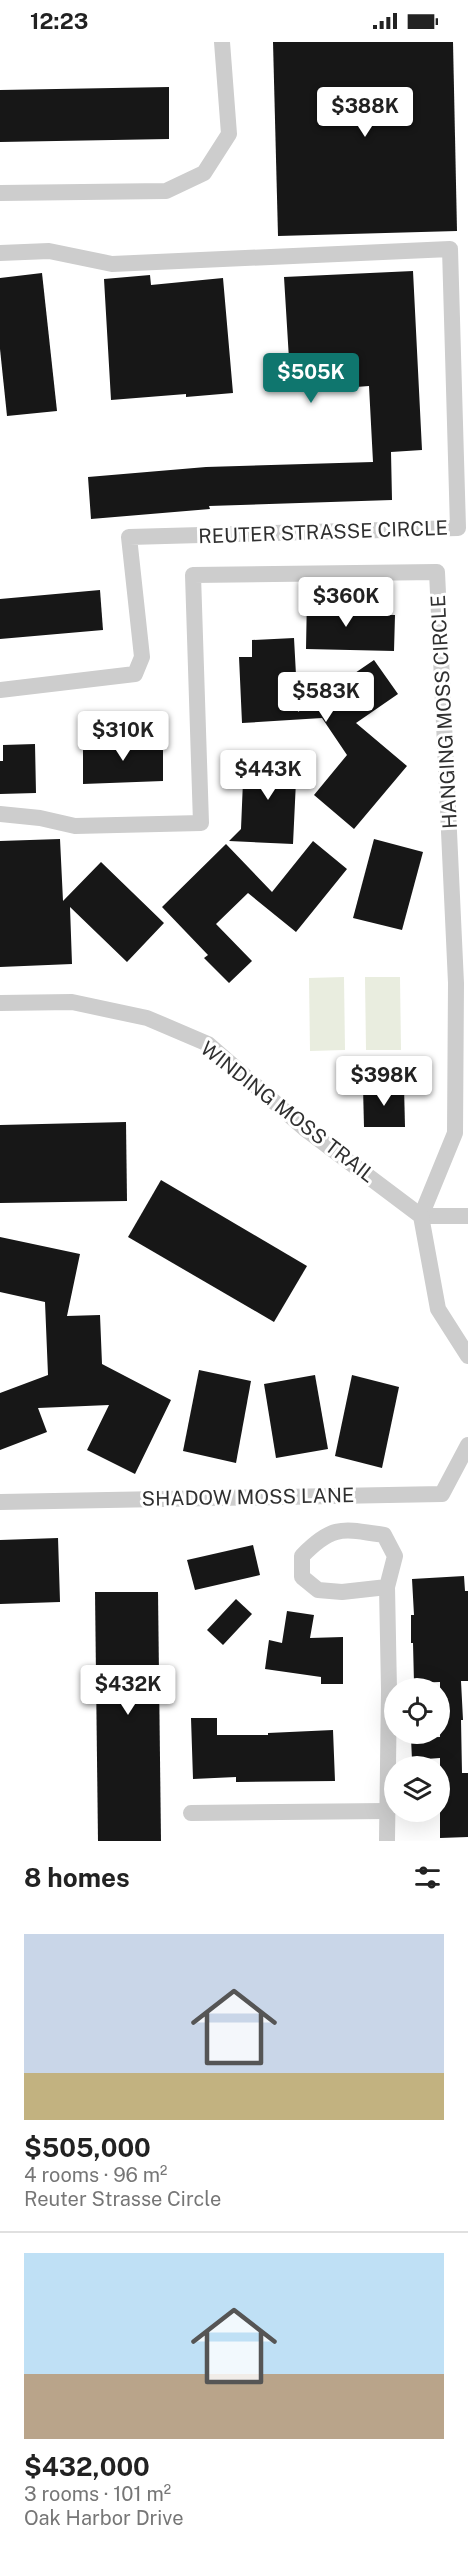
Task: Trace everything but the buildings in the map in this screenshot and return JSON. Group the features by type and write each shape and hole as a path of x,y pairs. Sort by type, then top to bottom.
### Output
{"street":[{"path":"0,193 166,191 204,173 229,134 222,42"},
{"name":"REUTER STRASSE CIRCLE","path":"0,253 49,251 111,264 450,249 458,528 129,537 142,657 135,674 0,690"},
{"name":"HANGING MOSS CIRCLE","path":"0,814 40,818 75,826 201,823 193,574 437,572 456,983 455,1133 421,1216"},
{"name":"WINDING MOSS TRAIL","path":"0,1004 72,1002 147,1018 208,1044 304,1128 421,1216"},
{"path":"468,1216 421,1216 438,1309 468,1356"},
{"name":"SHADOW MOSS LANE","path":"0,1502 442,1494 468,1446"},
{"path":"387,1587 342,1592 318,1590 302,1577 302,1556 321,1536 347,1530 384,1535 395,1556 387,1587 388,1756"},
{"path":"192,1813 384,1810"},
{"path":"387,1822 387,1841"}],"shaded area":[{"path":"344,977 345,1050 310,1051 309,978"},
{"path":"365,977 400,977 401,1050 366,1050"}]}
